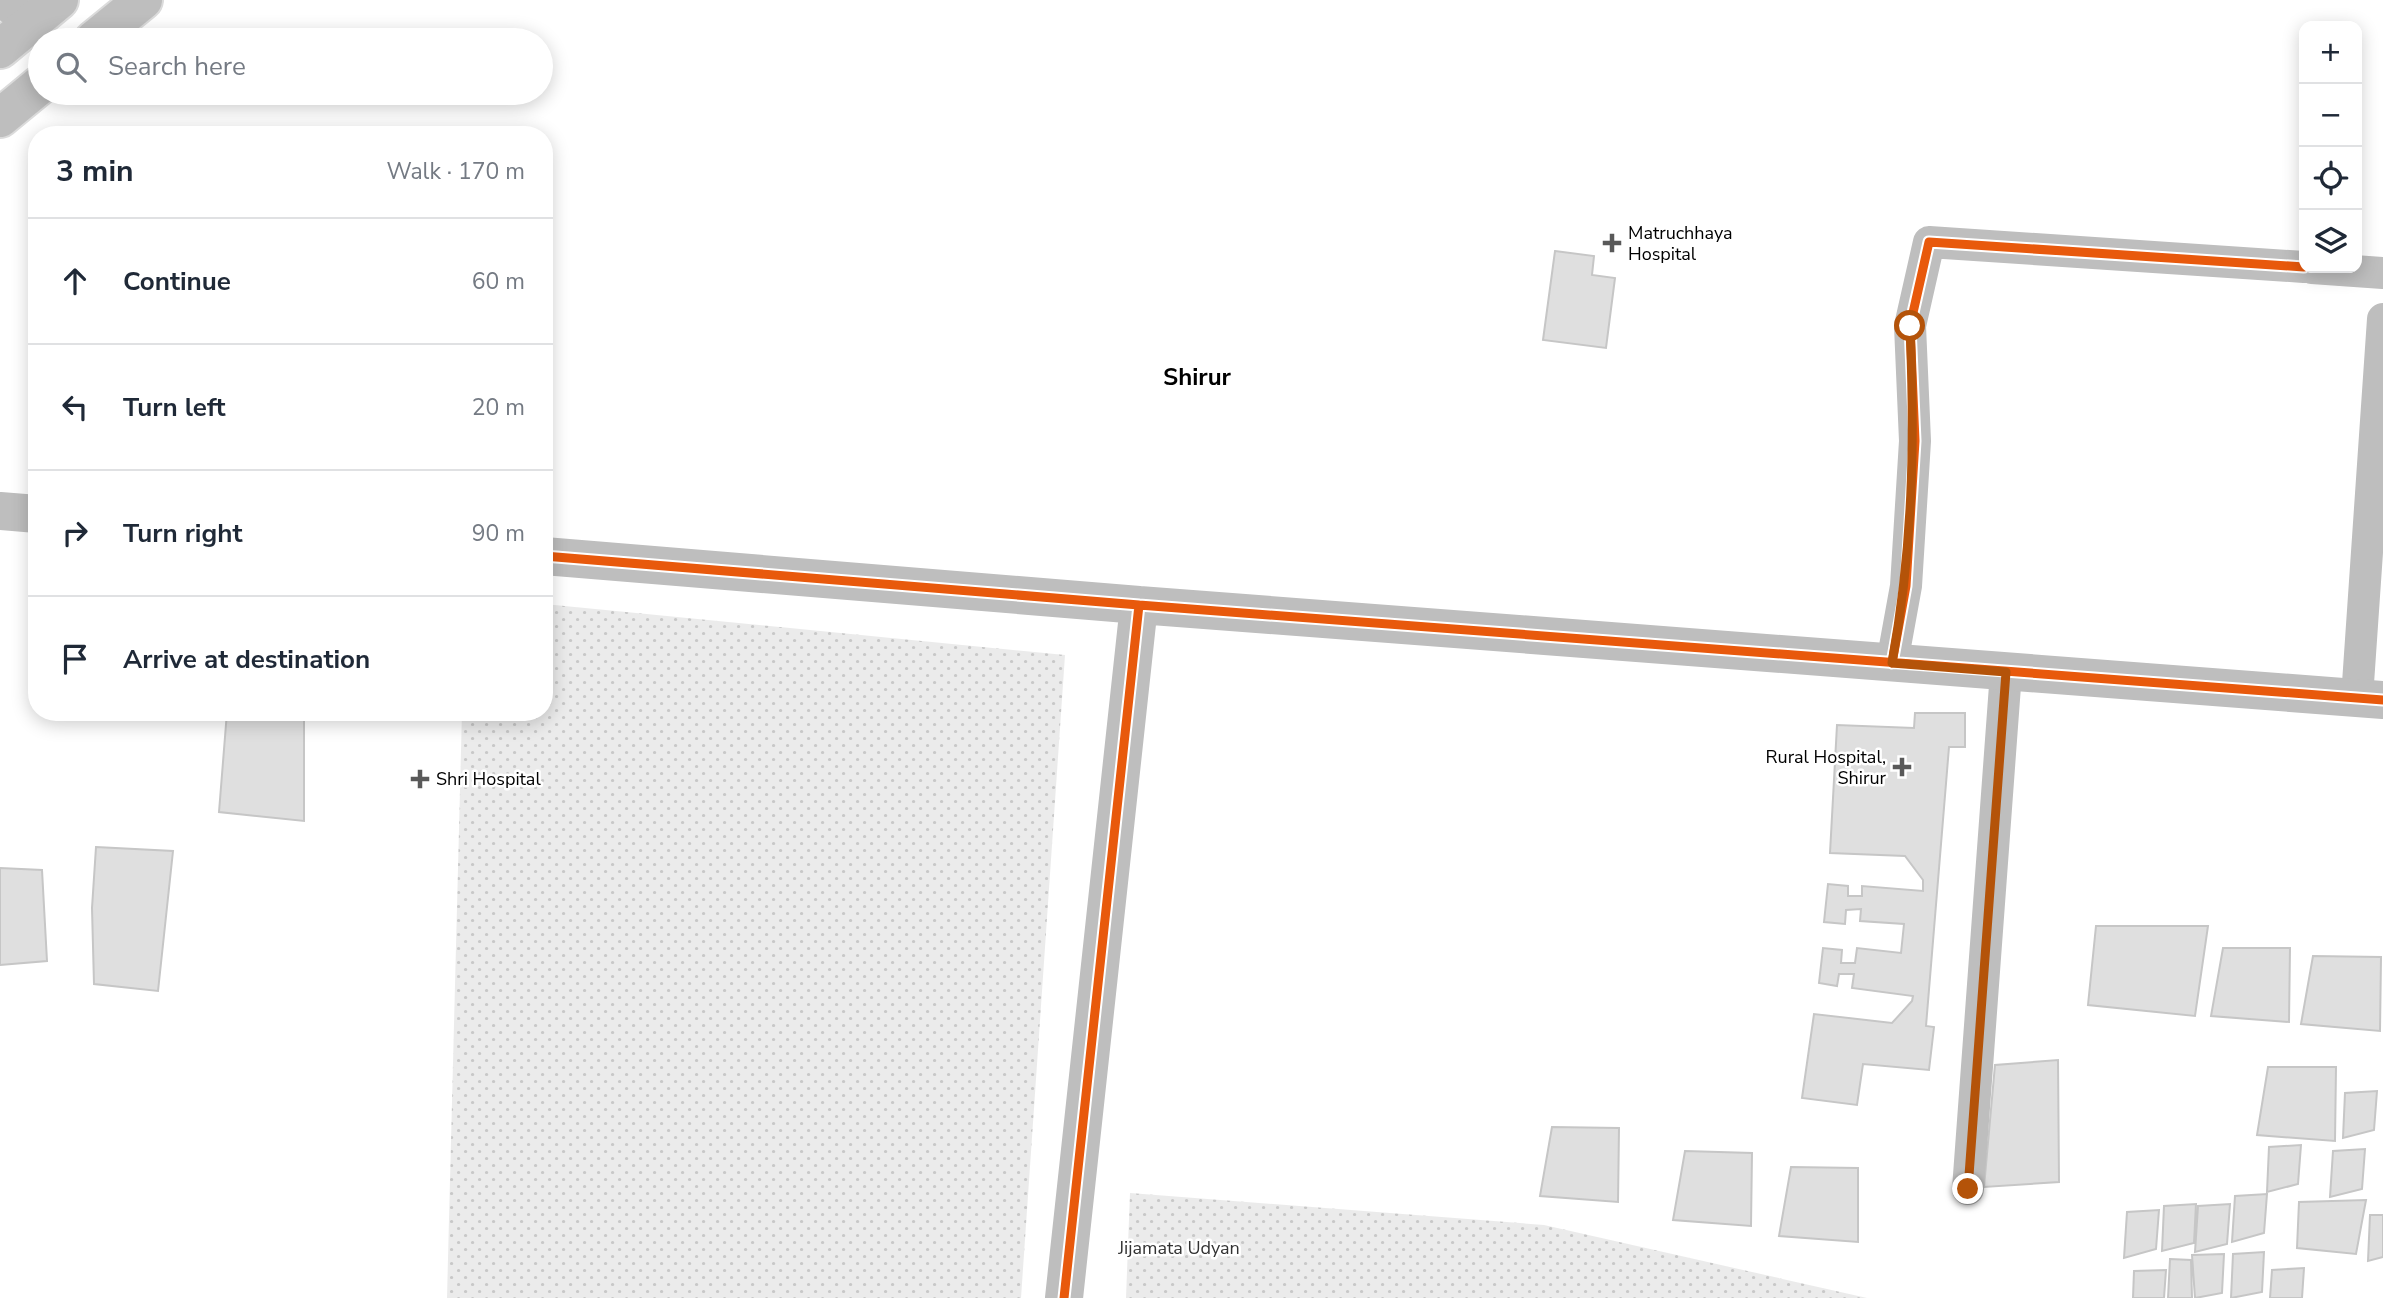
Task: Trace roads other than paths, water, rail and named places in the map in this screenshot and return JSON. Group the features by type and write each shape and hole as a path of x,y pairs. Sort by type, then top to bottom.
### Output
{"street":[{"path":"109,28 143,0"},
{"path":"0,2 46,10"},
{"path":"0,50 46,10"},
{"path":"0,118 28,95"},
{"path":"1892,663 1906,586 1915,441 1910,326 1929,242 2299,267"},
{"path":"2362,272 2383,273"},
{"path":"553,557 1139,605 2370,699 2383,319"},
{"path":"0,510 28,513"},
{"path":"1064,1298 1139,605"},
{"path":"1968,1189 2006,672"}],"place":[{"name":"Matruchhaya Hospital","path":"1612,243"},
{"name":"Rural Hospital, Shirur","path":"1902,767"},
{"name":"Shri Hospital","path":"420,779"}],"district":[{"name":"Shirur","path":"1197,377"}],"park label":[{"name":"Jijamata Udyan","path":"1179,1248"}]}
